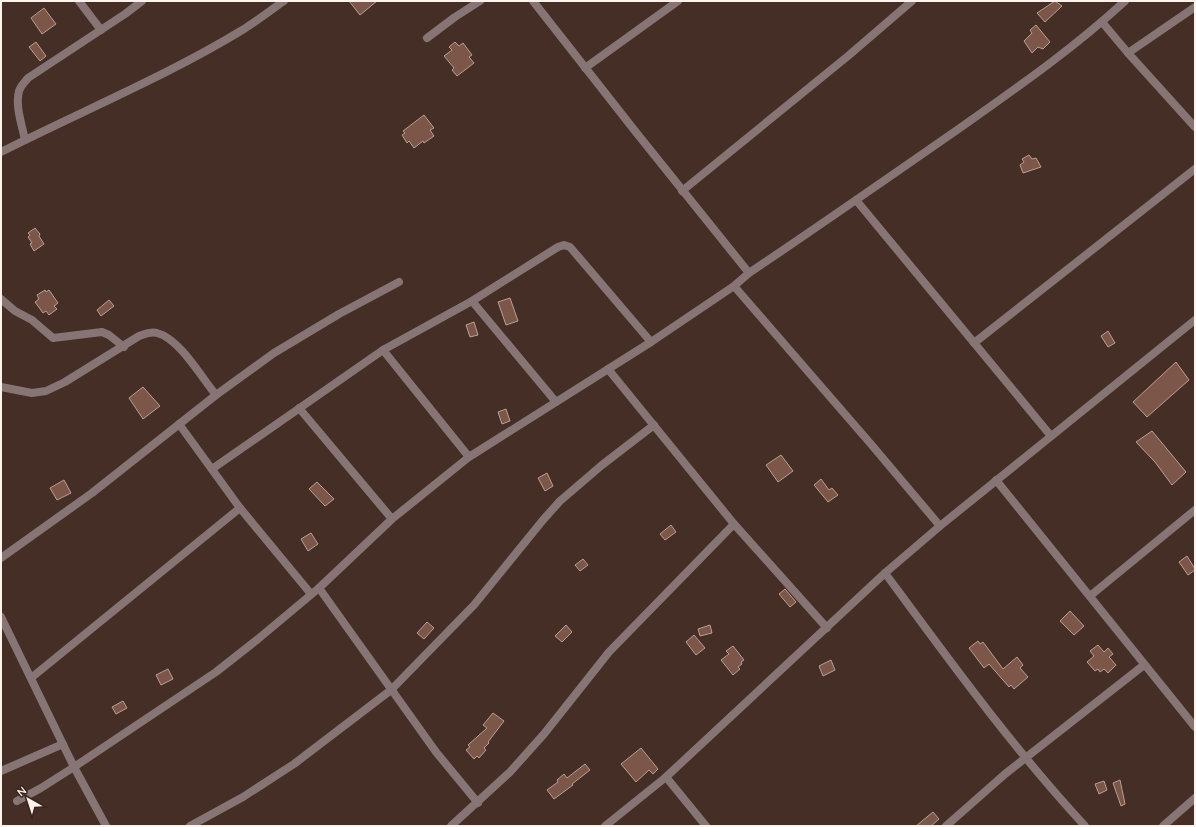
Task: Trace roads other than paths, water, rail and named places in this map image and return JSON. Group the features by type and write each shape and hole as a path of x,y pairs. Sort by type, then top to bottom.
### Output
{"street":[{"path":"79,1 101,30"},
{"path":"25,140 18,108 19,91 22,84 54,60 125,14 142,1"},
{"path":"1,152 132,89 245,28 284,1"},
{"path":"428,38 455,17 480,1"},
{"path":"533,1 682,191 749,273"},
{"path":"585,68 678,1"},
{"path":"682,191 848,56 912,1"},
{"path":"17,801 74,767 216,672 258,640 319,588 392,519 469,457 651,342 734,286 749,273 1032,77 1102,22 1125,1"},
{"path":"1128,53 1195,7"},
{"path":"1102,22 1195,127"},
{"path":"974,343 1195,169"},
{"path":"856,200 1051,436"},
{"path":"212,469 383,350 472,301 558,247 564,245 570,247 651,342"},
{"path":"1,558 92,492 179,424 274,353 339,314 399,282"},
{"path":"734,286 940,526"},
{"path":"1,299 15,311 32,320 53,338 102,332 109,335 124,347"},
{"path":"472,301 556,402"},
{"path":"605,826 666,777 885,573 996,480 1195,320"},
{"path":"1,387 32,393 46,391 65,382 124,347 139,336 149,332 156,332 170,339 179,347 216,396"},
{"path":"383,350 469,457"},
{"path":"608,369 734,524 827,628"},
{"path":"299,408 392,519"},
{"path":"179,424 240,508 311,594"},
{"path":"190,826 243,797 294,764 391,690 474,605 560,501 602,465 654,425"},
{"path":"996,480 1195,727"},
{"path":"31,678 240,508"},
{"path":"1090,596 1195,510"},
{"path":"451,826 478,803 510,772 544,734 608,652 734,524"},
{"path":"885,573 1024,758 1085,826"},
{"path":"319,588 436,752 478,803"},
{"path":"1,617 74,767 106,826"},
{"path":"946,826 1024,758 1144,665"},
{"path":"1,771 63,744"},
{"path":"666,777 706,826"},
{"path":"1163,826 1195,798"}]}
